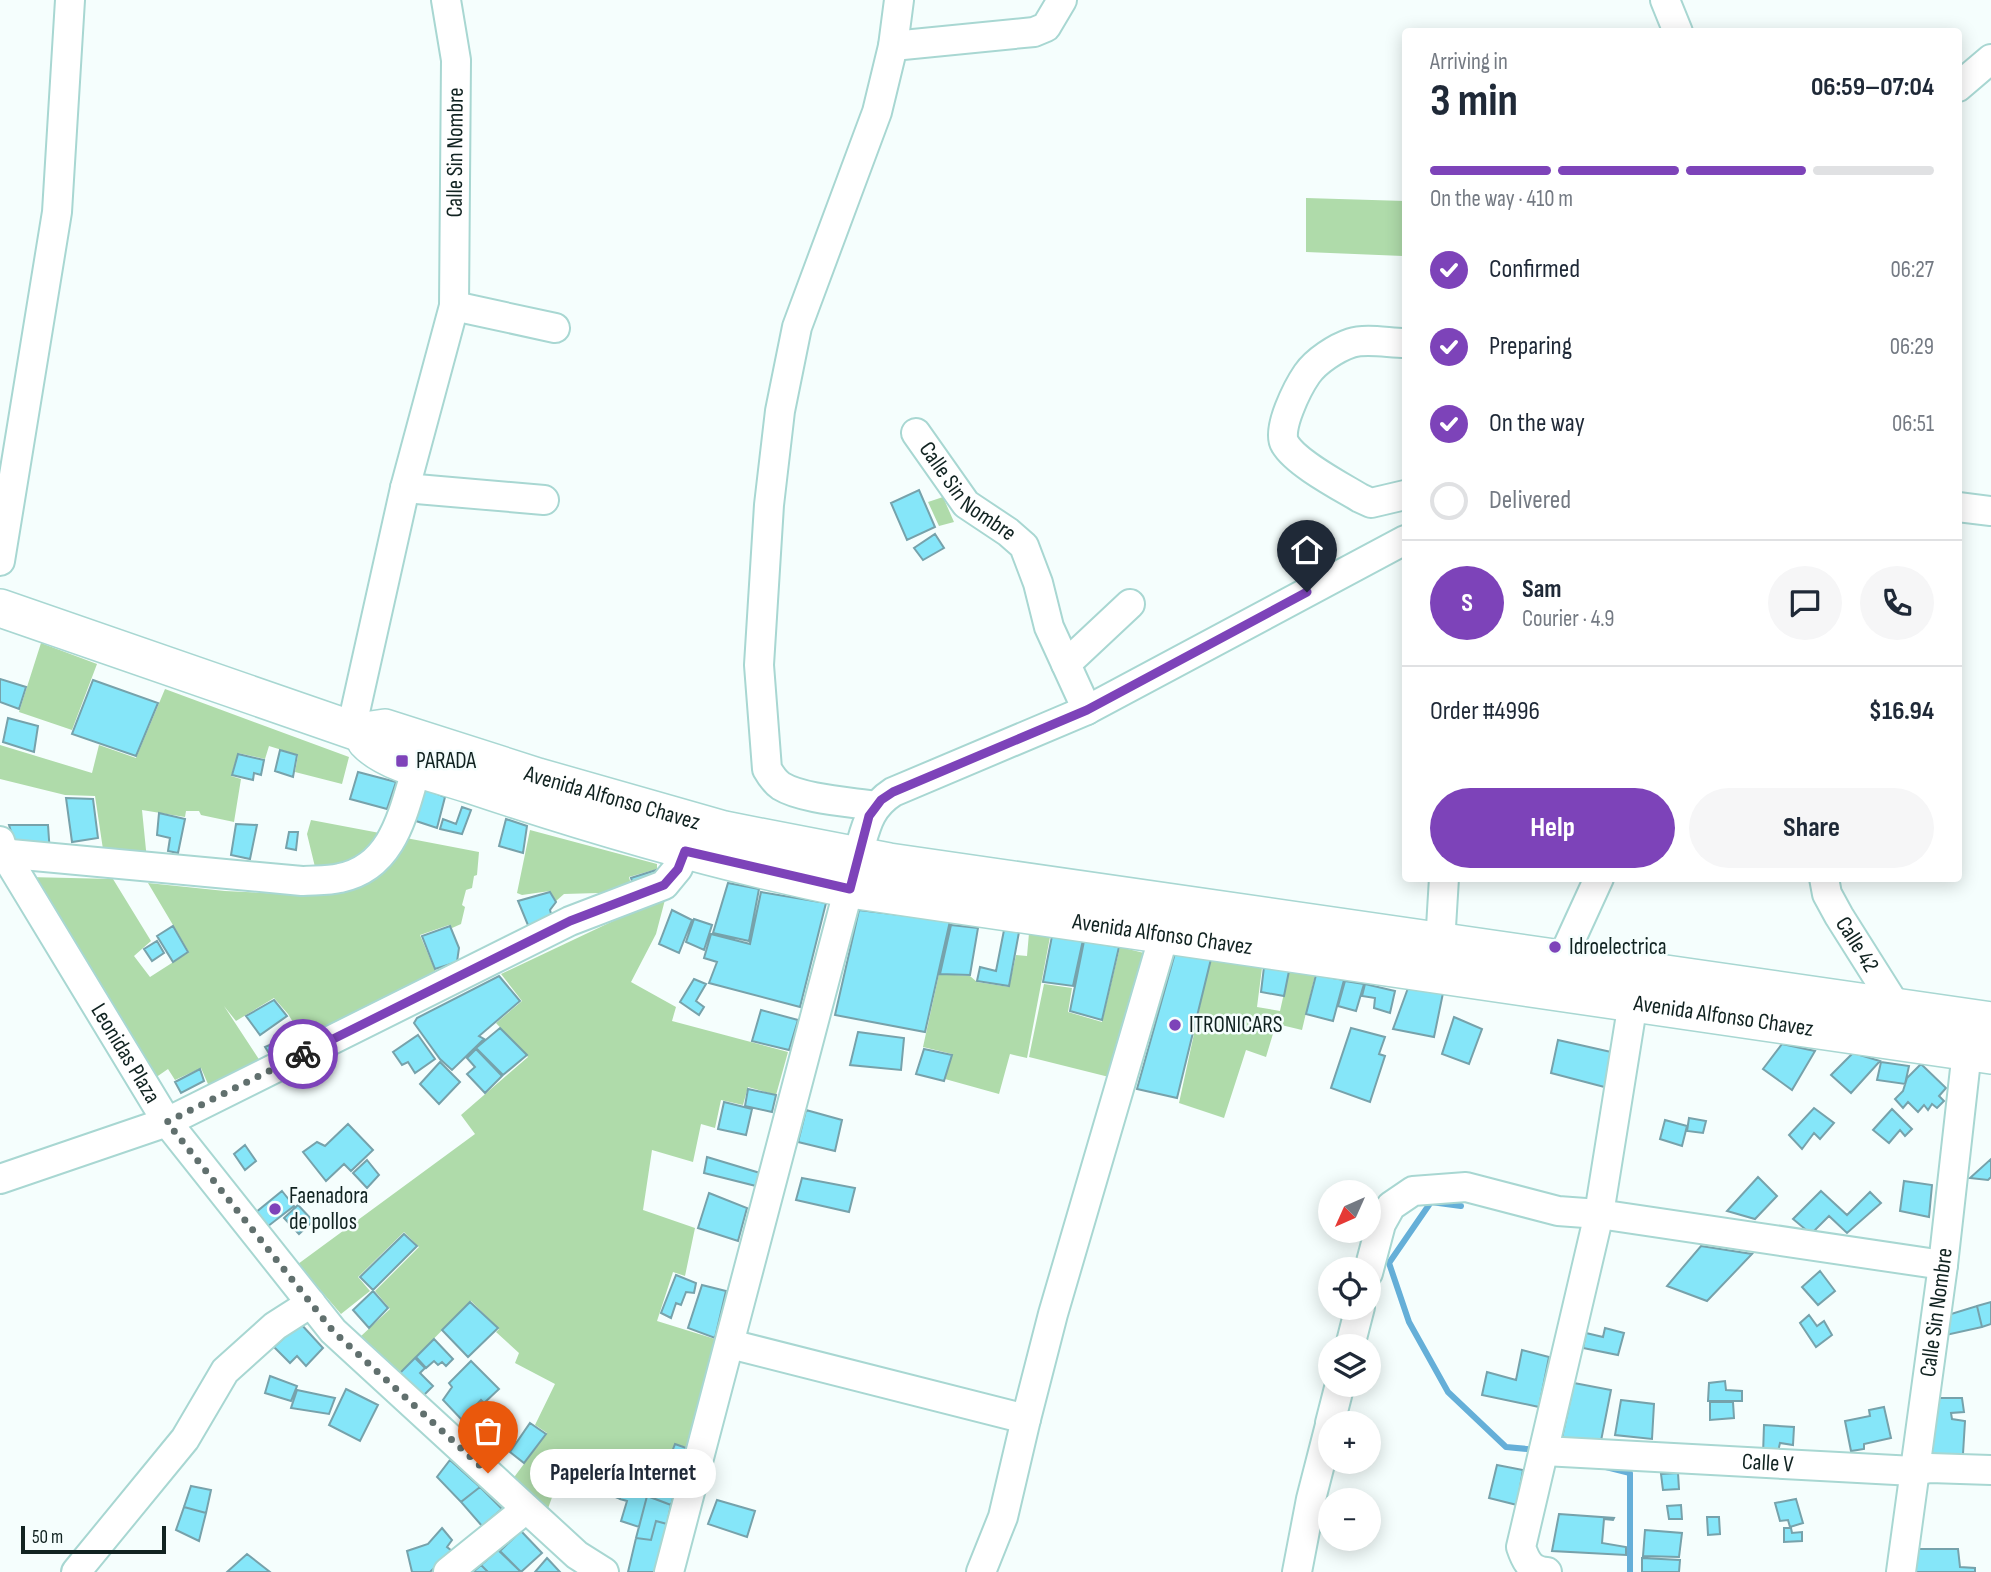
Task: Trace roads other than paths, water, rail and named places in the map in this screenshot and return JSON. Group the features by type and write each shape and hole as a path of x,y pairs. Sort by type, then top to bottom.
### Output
{"main road":[{"name":"Avenida Alfonso Chavez","path":"0,608 355,731 375,750 417,767 530,805 685,851 1440,957 1633,1002 1979,1053"},
{"name":"Avenida Alfonso Chavez","path":"355,731 385,728 538,777 724,830 854,873 1164,935 1440,957 1561,961 1991,1021"}],"street":[{"path":"0,561 57,212 70,0"},
{"name":"Calle Sin Nombre","path":"355,731 405,488 454,306 456,60 446,0"},
{"path":"876,806 831,800 790,790 774,780 766,769 759,665 769,505 777,438 797,327 877,112 893,46 899,0"},
{"path":"893,46 1034,32 1045,27 1062,0"},
{"path":"1665,0 1676,28"},
{"path":"1962,84 1991,59"},
{"path":"454,306 555,328"},
{"path":"1402,343 1353,342 1322,360 1307,374 1284,420 1282,436 1285,444 1296,456 1360,498 1371,503 1402,496"},
{"name":"Calle Sin Nombre","path":"916,433 965,505 1008,532 1024,546 1038,583 1049,627 1087,710"},
{"path":"405,488 544,500"},
{"path":"1962,508 1991,512"},
{"path":"669,1572 869,816 876,806 893,792 1087,710 1402,542"},
{"path":"1066,664 1130,604"},
{"path":"1,849 302,881 341,878 367,868 381,857 400,825 417,767"},
{"name":"Leonidas Plaza","path":"1,849 167,1122 333,1331 577,1555 604,1572"},
{"path":"0,1179 167,1122 570,921 664,885 678,869 685,851"},
{"path":"1440,957 1444,882"},
{"path":"1561,961 1597,882"},
{"name":"Calle 42","path":"1825,882 1827,894 1839,916 1897,1008"},
{"path":"981,1572 1003,1517 1054,1314 1164,935"},
{"path":"1547,1572 1537,1571 1525,1561 1521,1547 1599,1214 1633,1002"},
{"name":"Calle Sin Nombre","path":"1901,1572 1943,1265 1979,1053"},
{"path":"1372,1257 1381,1223 1391,1206 1413,1191 1465,1187 1558,1211 1599,1214 1943,1265"},
{"path":"90,1567 185,1439 225,1371 275,1326 311,1303"},
{"path":"730,1344 1026,1419"},
{"name":"Calle V","path":"1544,1451 1914,1471 1930,1468 1991,1470"},
{"path":"1297,1572 1318,1471"},
{"path":"448,1572 526,1508"}],"waterway":[{"path":"1461,1206 1431,1202 1389,1263 1409,1322 1448,1392 1506,1447 1538,1450"},
{"path":"1606,1467 1630,1473 1630,1572"}],"place":[{"name":"PARADA","path":"402,761"},
{"name":"Idroelectrica","path":"1555,947"},
{"name":"ITRONICARS","path":"1175,1025"},
{"name":"Faenadora de pollos","path":"275,1209"},
{"name":"Papelería Internet","path":"488,1473"}]}
